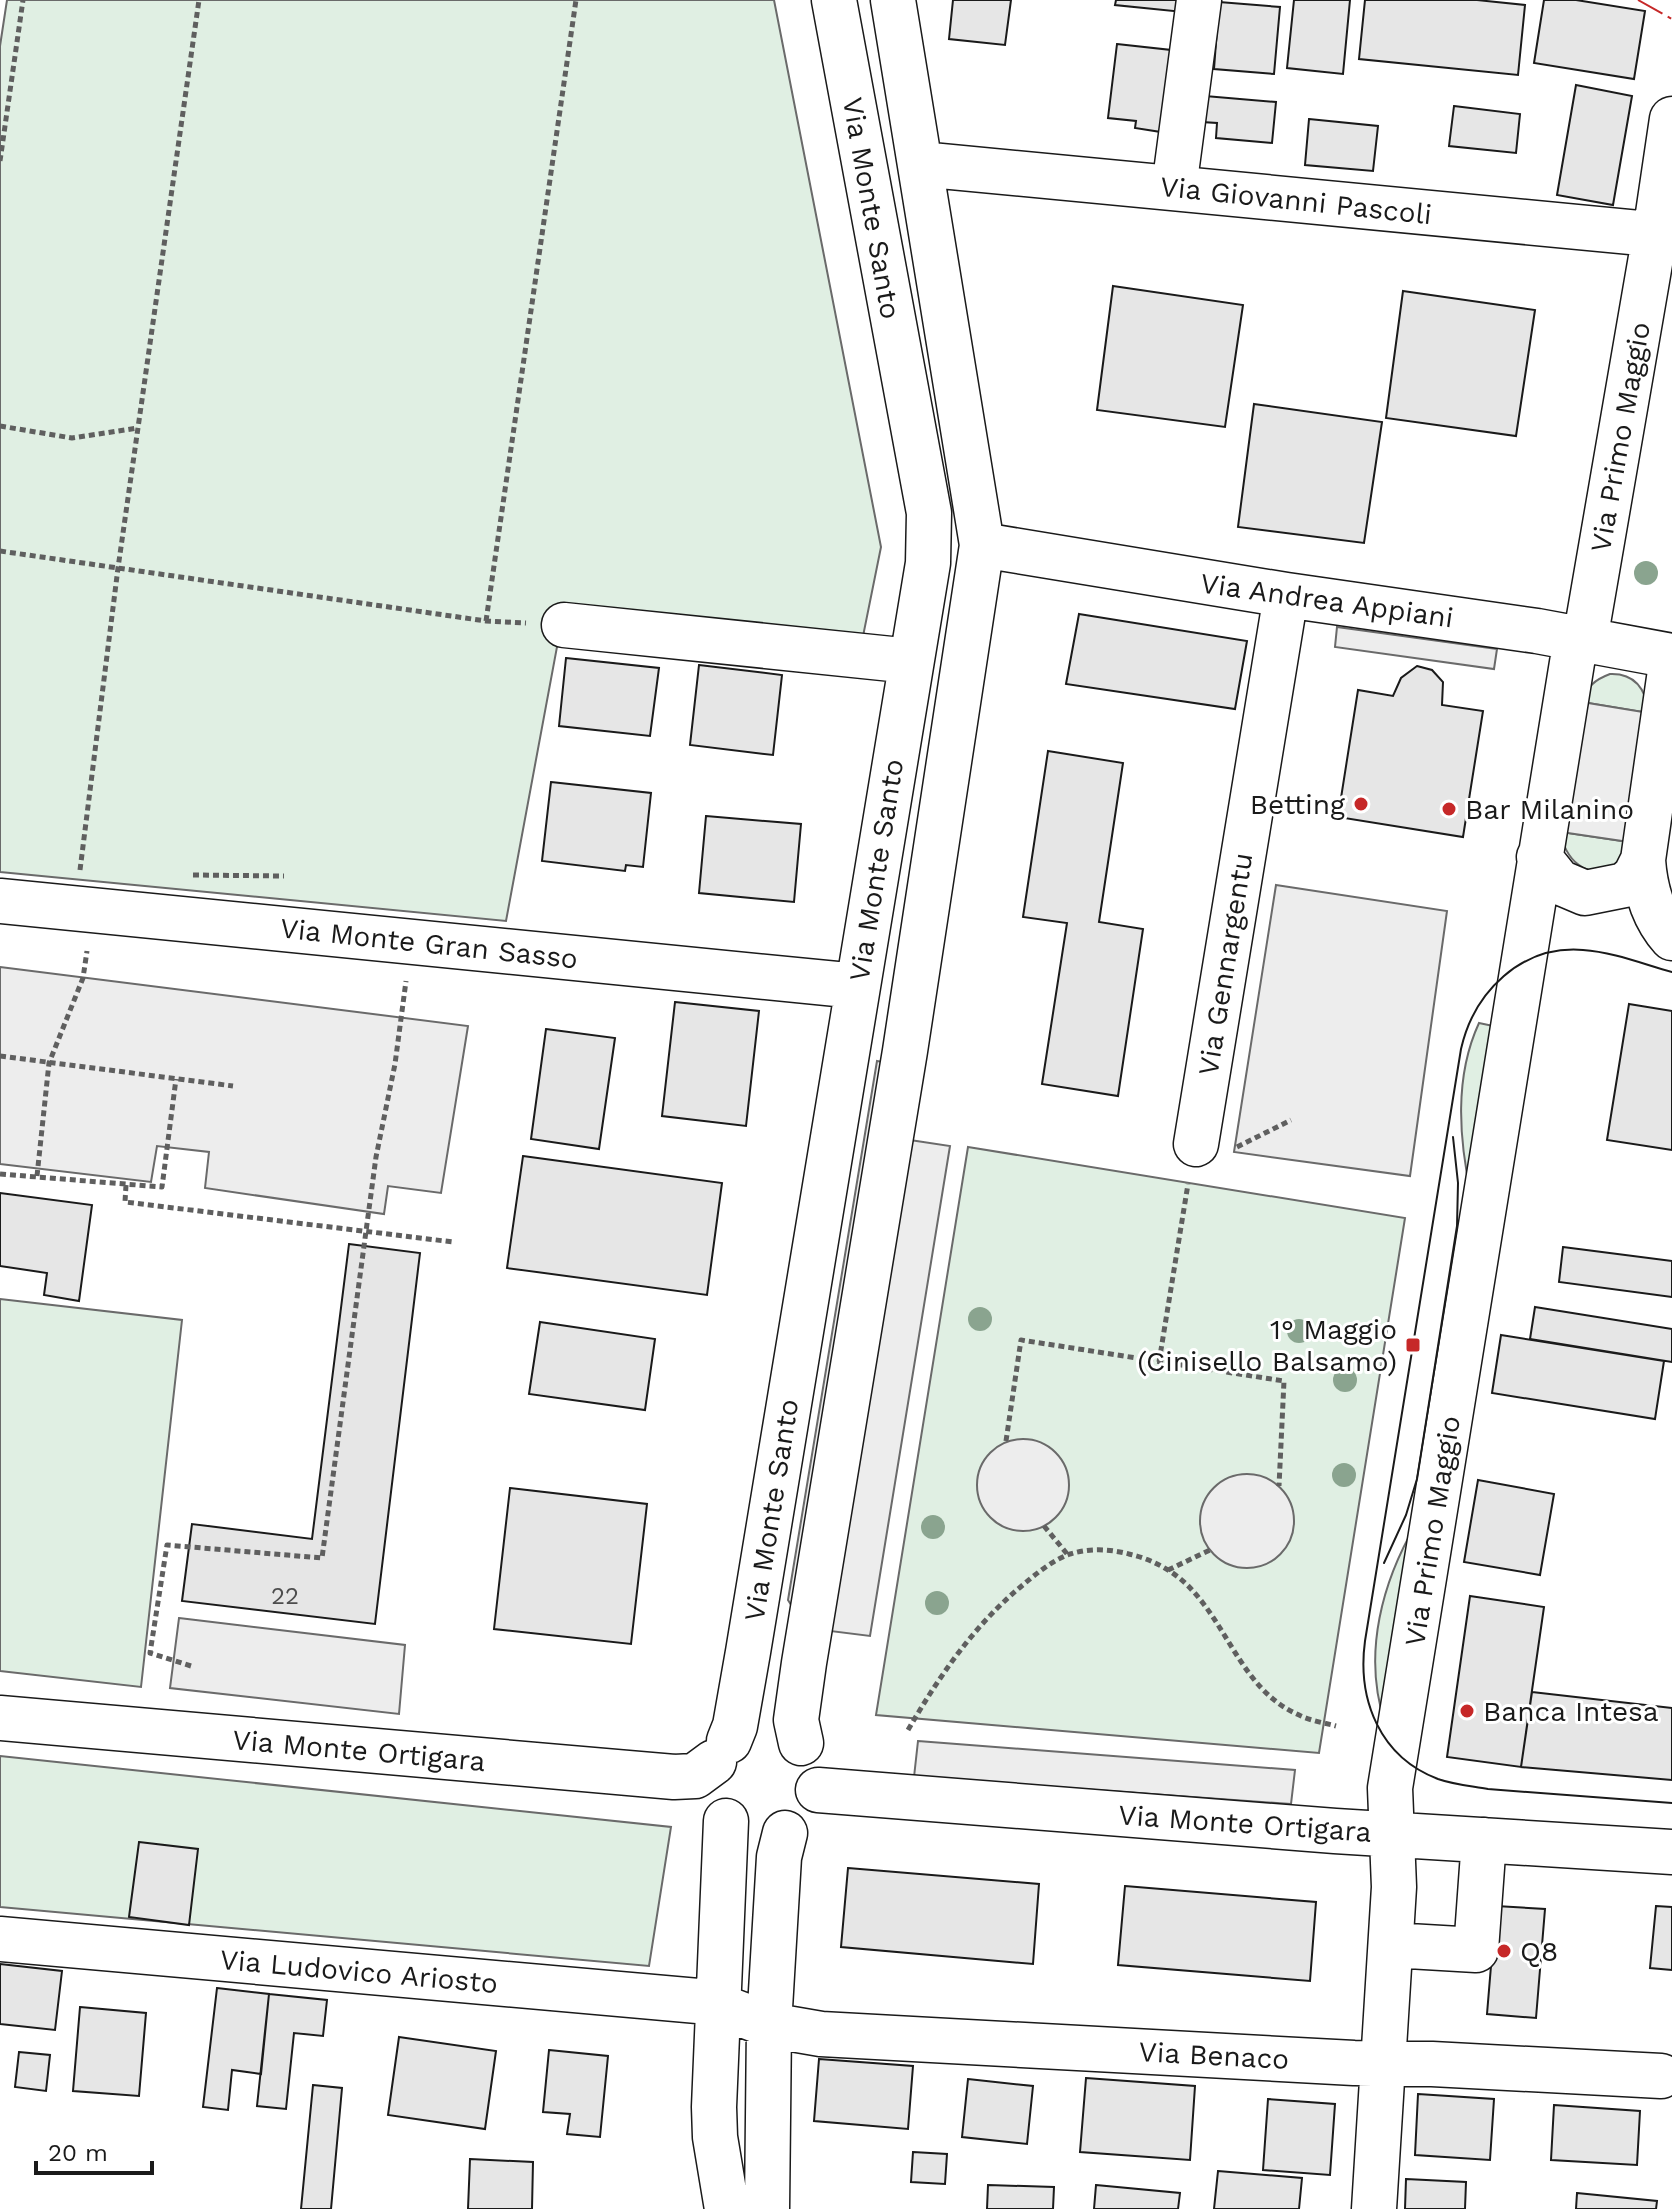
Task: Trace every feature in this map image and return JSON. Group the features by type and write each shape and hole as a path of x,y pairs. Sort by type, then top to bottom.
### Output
{"street":[{"name":"Via Monte Santo","path":"722,1752 735,1726 928,563 929,513 834,0"},
{"name":"Via Monte Santo","path":"801,1743 796,1720 804,1663 905,1051 982,545 893,0"},
{"path":"1174,188 1199,0"},
{"name":"Via Primo Maggio","path":"1374,2209 1394,1887 1390,1788 1516,1020 1539,857 1664,235 1672,119"},
{"name":"Via Giovanni Pascoli","path":"920,164 1664,235"},
{"name":"Via Andrea Appiani","path":"982,545 1581,639 1672,657"},
{"name":"Via Gennargentu","path":"1193,1158 1286,595"},
{"path":"564,625 911,661"},
{"path":"1672,657 1643,860 1647,891 1659,921 1672,938"},
{"path":"1539,857 1559,882 1585,893 1625,885 1635,876 1643,860"},
{"name":"Via Monte Gran Sasso","path":"0,901 857,986"},
{"name":"Via Monte Ortigara","path":"0,1718 674,1777 695,1776 722,1752"},
{"path":"766,1729 785,1732 801,1743 815,1764 818,1790 810,1814 785,1833 773,1837 754,1837 726,1821 715,1806 711,1793 711,1774 722,1752 747,1732 766,1729"},
{"name":"Via Monte Ortigara","path":"818,1790 1273,1826 1672,1852"},
{"path":"726,1821 717,2005 715,2137 727,2209"},
{"path":"767,2209 769,2025 779,1857 785,1833"},
{"path":"1391,1945 1476,1950 1484,1840"},
{"name":"Via Ludovico Ariosto","path":"0,1939 645,1996 717,2005 769,2025"},
{"name":"Via Benaco","path":"769,2025 821,2034 1661,2076"}],"path":[{"path":"0,161 23,0"},
{"path":"80,874 118,568 199,0"},
{"path":"486,621 576,0"},
{"path":"0,426 72,438 138,428"},
{"path":"0,551 486,621 564,625"},
{"path":"190,875 284,876"},
{"path":"191,1666 150,1653 167,1545 322,1558 376,1157 395,1064 406,977"},
{"path":"37,1176 49,1063 83,978"},
{"path":"0,1056 233,1086"},
{"path":"0,1174 162,1187 176,1079"},
{"path":"1159,1362 1193,1158"},
{"path":"126,1185 125,1202 453,1242"},
{"path":"1006,1441 1021,1340 1284,1381 1279,1486"},
{"path":"1044,1526 1068,1555"},
{"path":"908,1730 939,1676 999,1604 1036,1573 1068,1555 1114,1550 1139,1556 1168,1570 1191,1588 1250,1678 1267,1695 1304,1718 1336,1726"},
{"path":"1168,1570 1210,1550"}],"green space":[{"path":"7,0 774,0 881,547 856,671 559,636 506,921 0,872 0,46"},
{"path":"1610,674 1627,676 1638,684 1649,713 1582,702 1592,684"},
{"path":"1561,832 1629,842 1617,862 1595,871 1579,865 1572,858 1566,850"},
{"path":"1479,1023 1498,1027 1471,1195 1462,1130 1462,1086"},
{"path":"968,1147 1405,1218 1319,1753 876,1715"},
{"path":"0,1299 182,1320 141,1687 0,1671"},
{"path":"1419,1519 1385,1723 1375,1671 1380,1618 1395,1567"},
{"path":"0,1756 671,1827 649,1966 0,1907"}],"shaded area":[{"path":"1337,627 1497,649 1494,669 1335,647"},
{"path":"1582,702 1649,713 1629,842 1561,832"},
{"path":"1276,885 1447,911 1410,1176 1234,1152"},
{"path":"0,967 468,1026 441,1193 388,1186 384,1214 205,1188 209,1152 157,1146 151,1182 0,1164"},
{"path":"877,1061 889,1063 798,1616 788,1600"},
{"path":"910,1140 950,1146 870,1636 830,1631"},
{"path":"1023,1439 1041,1442 1056,1452 1066,1467 1069,1485 1066,1503 1056,1518 1041,1528 1023,1531 1005,1528 990,1518 980,1503 977,1485 980,1467 990,1452 1005,1442"},
{"path":"1247,1474 1265,1478 1280,1488 1290,1503 1294,1521 1290,1539 1280,1554 1265,1564 1247,1568 1229,1564 1214,1554 1204,1539 1200,1521 1204,1503 1214,1488 1229,1478"},
{"path":"179,1618 405,1645 399,1714 170,1688"},
{"path":"918,1741 1295,1770 1291,1804 914,1777"}],"building":[{"path":"953,0 1011,0 1005,45 949,39"},
{"path":"1116,0 1184,0 1183,12 1115,5"},
{"path":"1294,0 1350,0 1343,74 1287,68"},
{"path":"1365,0 1477,0 1525,5 1518,75 1359,59"},
{"path":"1544,0 1576,0 1645,11 1634,79 1534,63"},
{"path":"1219,2 1280,7 1274,74 1214,69"},
{"path":"1117,44 1171,50 1161,132 1135,128 1136,121 1108,118"},
{"path":"1576,85 1632,96 1613,205 1557,195"},
{"path":"1205,96 1276,102 1272,143 1216,138 1217,123 1202,122"},
{"path":"1454,106 1520,114 1516,153 1449,146"},
{"path":"1309,119 1378,126 1373,171 1305,165"},
{"path":"1113,286 1243,305 1225,427 1097,410"},
{"path":"1403,291 1535,310 1516,436 1386,418"},
{"path":"1254,404 1382,422 1364,543 1238,527"},
{"path":"1079,614 1247,641 1235,709 1066,684"},
{"path":"566,658 659,668 650,736 559,726"},
{"path":"699,665 782,675 773,755 690,745"},
{"path":"1417,666 1432,670 1443,682 1442,705 1483,711 1463,837 1338,817 1358,690 1393,696 1401,678"},
{"path":"1048,751 1123,763 1099,922 1143,929 1118,1096 1042,1084 1067,923 1023,917"},
{"path":"551,782 651,793 643,867 626,865 625,871 542,861"},
{"path":"706,816 801,824 794,902 699,893"},
{"path":"675,1002 759,1011 746,1126 662,1116"},
{"path":"1629,1004 1672,1011 1672,1150 1607,1140"},
{"path":"546,1029 615,1038 599,1149 531,1139"},
{"path":"523,1156 722,1183 707,1295 507,1268"},
{"path":"0,1193 92,1205 79,1301 44,1295 47,1273 0,1266"},
{"path":"349,1244 420,1253 375,1624 182,1601 192,1524 312,1539"},
{"path":"1563,1247 1672,1261 1672,1297 1559,1282"},
{"path":"1535,1307 1672,1329 1672,1362 1530,1339"},
{"path":"540,1322 655,1339 645,1410 529,1394"},
{"path":"1501,1335 1664,1361 1655,1419 1492,1393"},
{"path":"1478,1480 1554,1494 1540,1575 1464,1562"},
{"path":"510,1488 647,1504 631,1644 494,1629"},
{"path":"1470,1596 1544,1607 1521,1767 1447,1757"},
{"path":"1532,1692 1672,1708 1672,1780 1521,1767"},
{"path":"139,1842 198,1849 189,1925 129,1917"},
{"path":"848,1868 1039,1884 1033,1964 841,1947"},
{"path":"1125,1886 1316,1902 1310,1981 1118,1965"},
{"path":"1496,1906 1545,1909 1536,2018 1487,2014"},
{"path":"1656,1906 1672,1907 1672,1970 1650,1968"},
{"path":"0,1964 62,1971 55,2030 0,2024"},
{"path":"217,1988 269,1994 261,2074 232,2070 228,2110 203,2107"},
{"path":"269,1994 327,2000 323,2036 294,2033 286,2109 257,2106"},
{"path":"80,2007 146,2013 139,2096 73,2091"},
{"path":"399,2037 496,2051 485,2129 388,2115"},
{"path":"549,2050 608,2056 600,2137 567,2134 570,2114 543,2112"},
{"path":"19,2052 50,2055 46,2091 15,2087"},
{"path":"819,2059 913,2066 908,2129 814,2121"},
{"path":"1086,2078 1195,2086 1190,2160 1080,2152"},
{"path":"968,2079 1033,2086 1027,2144 962,2137"},
{"path":"313,2085 342,2088 331,2209 301,2209"},
{"path":"1418,2094 1494,2099 1490,2160 1415,2155"},
{"path":"1268,2099 1335,2104 1330,2175 1263,2170"},
{"path":"1554,2105 1640,2111 1637,2165 1551,2160"},
{"path":"913,2152 947,2154 945,2184 911,2182"},
{"path":"470,2159 533,2162 532,2209 468,2209"},
{"path":"1218,2171 1302,2178 1299,2209 1214,2209"},
{"path":"1406,2179 1466,2182 1465,2209 1405,2209"},
{"path":"988,2185 1054,2187 1053,2209 987,2209"},
{"path":"1096,2185 1180,2193 1178,2209 1094,2209"},
{"path":"1577,2193 1657,2201 1656,2209 1576,2209"}],"tram line":[{"path":"1672,972 1594,951 1560,950 1540,955 1504,976 1489,991 1467,1028 1461,1049 1363,1663 1369,1705 1387,1741 1418,1769 1438,1779 1488,1789 1672,1803"},
{"path":"1384,1563 1406,1515 1417,1479 1457,1226 1458,1183 1453,1137"}],"power":[{"path":"1638,0 1672,19"}],"place":[{"name":"Betting","path":"1361,804"},
{"name":"Bar Milanino","path":"1449,809"},
{"name":"1° Maggio (Cinisello Balsamo)","path":"1413,1345"},
{"name":"Banca Intesa","path":"1467,1711"},
{"name":"Q8","path":"1504,1951"}]}
